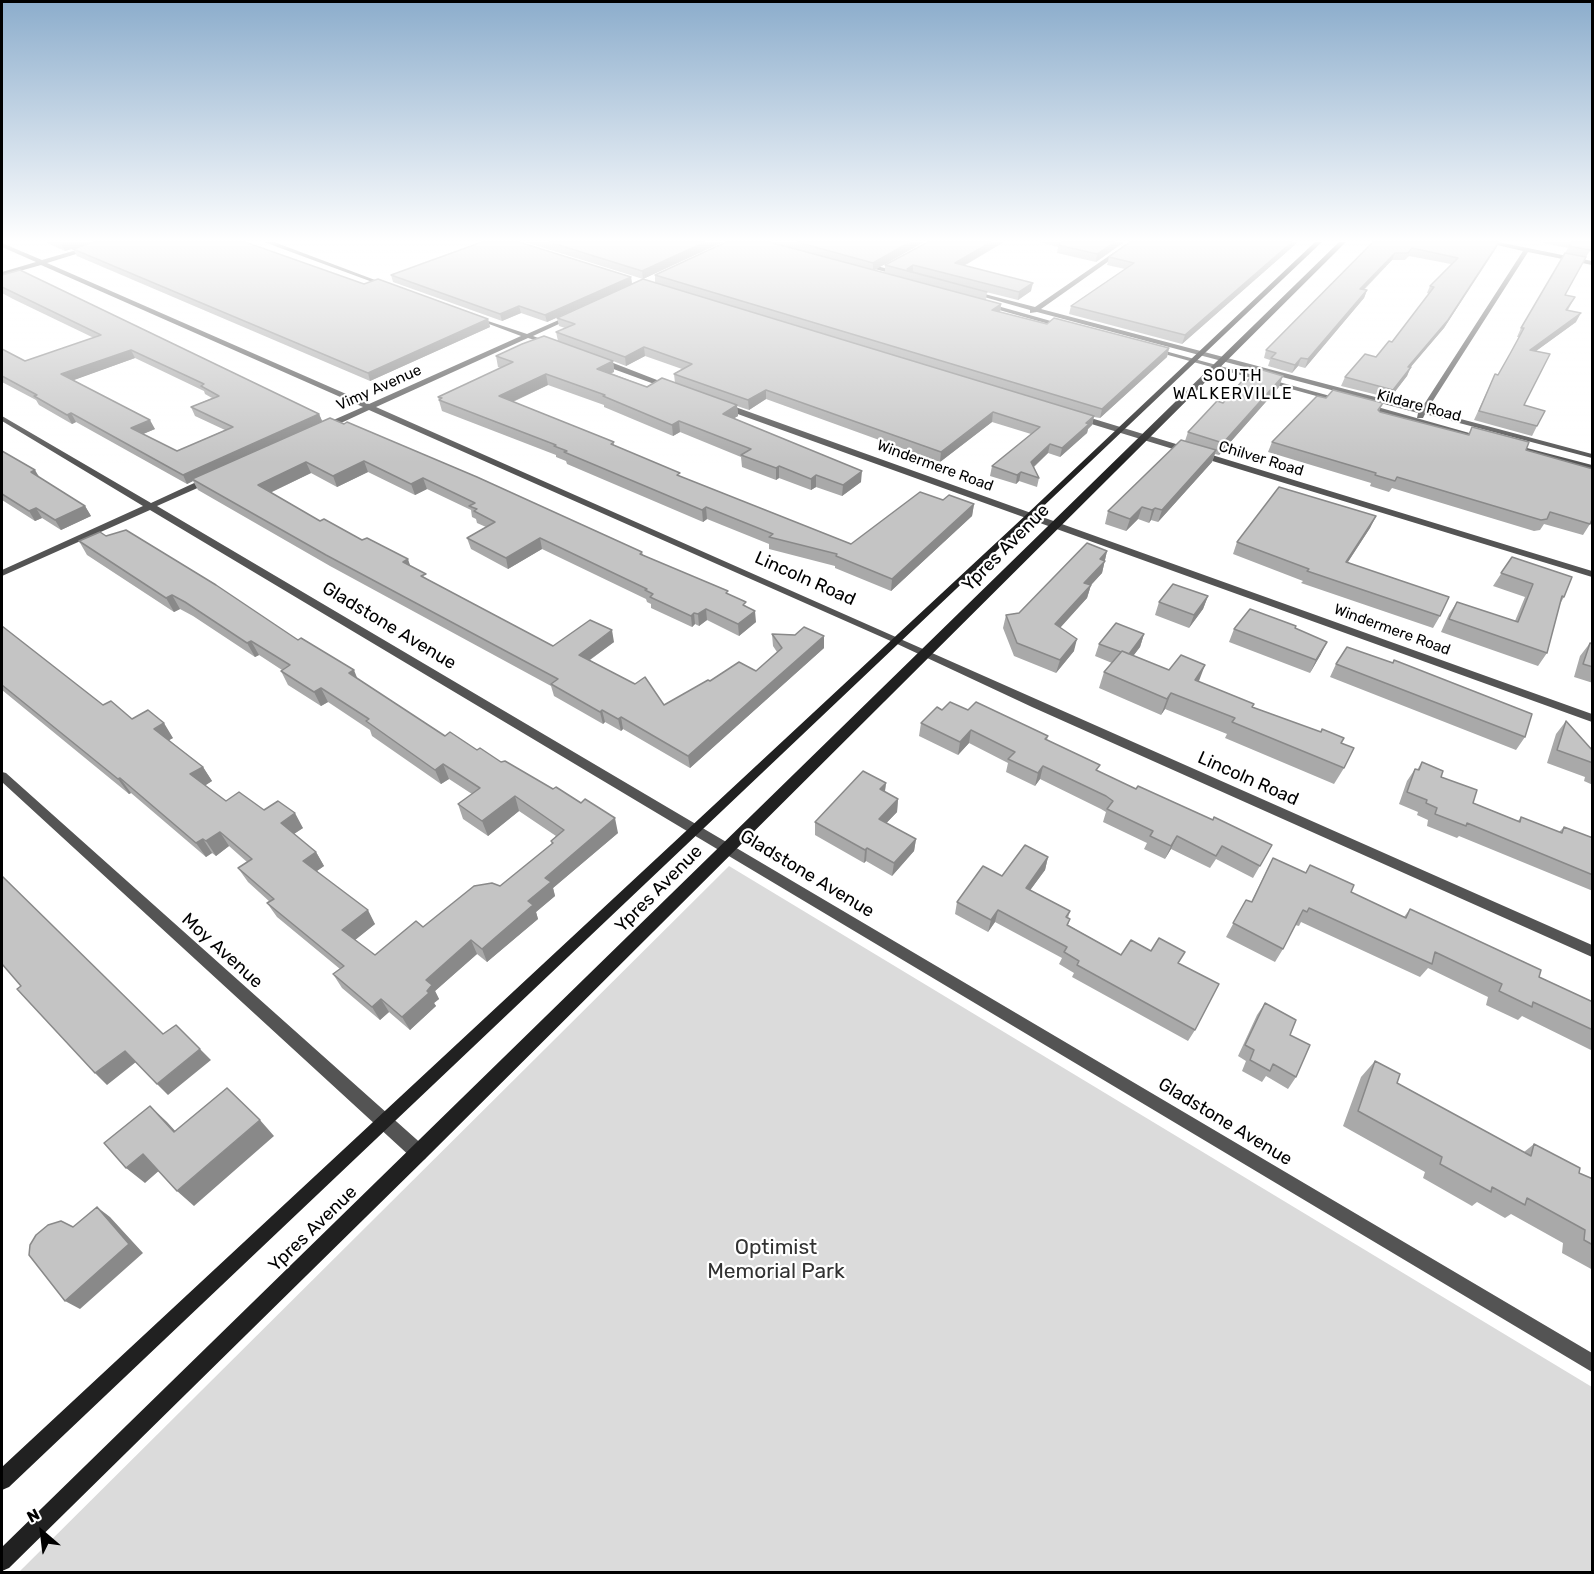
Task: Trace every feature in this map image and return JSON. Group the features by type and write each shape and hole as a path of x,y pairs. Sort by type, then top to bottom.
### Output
{"main road":[{"name":"Ypres Avenue","path":"2,1480 1241,315"},
{"name":"Ypres Avenue","path":"2,1561 1269,315"}],"street":[{"name":"Lincoln Road","path":"161,315 927,653 1036,704 1593,951"},
{"path":"471,315 559,347"},
{"name":"Vimy Avenue","path":"313,433 574,315"},
{"name":"Kildare Road","path":"1060,315 1593,456"},
{"path":"1417,420 1484,315"},
{"path":"1026,316 1070,327"},
{"name":"Kildare Road","path":"1146,348 1494,441"},
{"path":"592,359 681,390"},
{"name":"Windermere Road","path":"714,402 1593,718"},
{"name":"Chilver Road","path":"1066,413 1593,574"},
{"name":"Gladstone Avenue","path":"2,418 1593,1363"},
{"path":"1505,443 1593,467"},
{"path":"2,573 221,474"},
{"name":"Moy Avenue","path":"2,776 419,1153"}],"green space":[{"name":"Optimist Memorial Park","path":"729,866 1592,1387 1592,1572 19,1572"}],"building":[{"path":"61,315 114,315 319,414 183,475 71,413 67,415 2,376 2,349 25,361 101,335","holes":["131,350 204,384 201,386 219,396 191,407 233,427 177,451 131,428 150,420 61,374"]},
{"path":"231,315 478,315 488,319 368,373"},
{"path":"563,315 763,315 1094,416 1086,423 1089,424 1062,448 1050,444 1031,462 1039,478 1021,472 1017,475 992,466 1040,427 993,412 941,452 766,390 748,400 674,374 692,364 644,347 625,357 556,332 575,324 557,318"},
{"path":"790,315 1013,315 1047,324 1054,318 1169,348 1102,409"},
{"path":"1108,315 1207,315 1185,335"},
{"path":"1300,315 1345,315 1308,359 1301,358 1295,365 1271,358 1276,353 1266,350"},
{"path":"1412,315 1451,315 1408,367 1411,367 1393,390 1345,377 1365,354 1376,357 1389,341 1392,342"},
{"path":"1528,315 1578,315 1530,350 1550,354 1524,405 1545,411 1537,426 1479,411 1495,374 1498,375 1524,328 1521,328"},
{"path":"544,336 613,361 597,369 647,387 662,378 737,405 723,414 862,471 843,485 816,475 811,479 779,466 776,468 741,455 751,449 679,421 672,425 603,396 605,395 546,374 499,396 614,442 611,444 680,473 677,475 851,544 920,492 943,500 949,495 974,504 892,579 836,556 837,554 769,537 773,534 706,507 702,510 564,452 567,451 554,446 556,445 439,400 442,398 438,397 513,362 496,356"},
{"path":"1259,369 1283,376 1223,443 1188,432 1217,401 1223,403 1243,380 1247,381"},
{"path":"1333,390 1383,403 1378,410 1380,412 1469,435 1472,427 1529,442 1526,450 1593,469 1593,517 1590,524 1550,512 1547,519 1541,520 1397,477 1395,481 1375,475 1376,473 1272,442 1317,396 1326,398"},
{"path":"330,418 344,424 347,422 477,477 642,552 640,554 728,591 726,593 746,602 743,605 755,611 738,624 706,609 691,616 650,597 653,594 645,590 647,589 540,538 506,558 467,538 495,522 469,506 475,503 423,478 411,484 364,461 333,476 306,462 258,485 320,521 324,519 362,540 367,538 408,559 403,562 426,574 421,576 553,646 590,620 612,630 579,655 635,684 645,677 664,705 708,680 710,681 739,662 756,671 782,648 772,634 795,635 804,627 824,636 688,756 621,717 618,719 602,710 600,712 551,684 558,679 326,555 192,479"},
{"path":"1181,440 1216,450 1162,510 1142,507 1130,519 1108,511"},
{"path":"2,451 35,470 31,472 85,506 55,520 36,508 29,511 2,494"},
{"path":"1279,487 1376,516 1346,562 1449,597 1440,616 1307,571 1309,569 1237,542"},
{"path":"126,530 216,585 298,640 301,638 354,670 349,673 445,736 450,732 477,750 480,748 501,762 505,761 553,789 556,787 581,803 585,799 615,818 545,878 551,882 528,901 533,905 482,949 471,940 426,980 432,985 427,991 429,993 402,1017 381,999 372,1007 333,974 344,966 267,903 274,899 238,868 252,859 220,832 206,841 203,839 196,843 120,778 118,779 2,685 2,626 103,705 111,701 132,719 148,710 164,723 154,729 203,767 190,774 226,801 239,792 264,810 278,801 295,813 281,823 316,852 303,861 368,910 342,930 375,955 416,921 423,927 474,886 492,883 500,886 553,843 551,841 564,830 515,796 482,821 458,804 480,788 443,764 435,770 366,721 369,719 321,688 314,692 281,671 290,665 251,641 247,643 185,602 172,595 166,598 79,541 100,532 106,536"},
{"path":"1087,543 1107,551 1100,559 1105,561 1084,583 1091,585 1055,624 1077,639 1060,660 1017,643 1006,615 1019,613"},
{"path":"1512,557 1572,577 1564,597 1562,596 1547,653 1449,619 1457,602 1518,622 1533,584 1501,573"},
{"path":"1173,584 1208,596 1194,615 1159,602"},
{"path":"1250,609 1296,626 1295,628 1327,642 1316,660 1234,629"},
{"path":"1116,623 1144,634 1129,654 1099,644"},
{"path":"1590,643 1593,644 1593,667 1583,664"},
{"path":"1347,647 1393,663 1394,660 1532,714 1525,737 1336,664"},
{"path":"1122,651 1169,670 1181,655 1205,665 1195,680 1254,704 1252,707 1344,738 1341,743 1354,748 1344,768 1232,722 1235,718 1171,693 1167,699 1104,672"},
{"path":"950,702 968,710 976,702 1048,736 1045,739 1100,765 1096,770 1213,820 1214,817 1272,845 1260,866 1222,846 1216,856 1177,836 1171,846 1150,836 1153,831 1107,809 1113,801 1106,796 1043,766 1038,773 1008,759 1015,752 971,730 960,742 921,723 937,707 942,710"},
{"path":"1566,721 1593,751 1593,763 1557,750"},
{"path":"1422,762 1443,771 1441,777 1477,790 1473,803 1520,822 1521,817 1562,833 1564,827 1593,838 1593,875 1467,823 1466,826 1435,814 1437,808 1426,803 1427,800 1407,792 1415,769 1419,770"},
{"path":"863,771 886,783 880,789 898,799 879,819 916,839 894,863 867,848 865,850 815,822"},
{"path":"1025,845 1048,857 1026,888 1070,911 1066,917 1070,919 1067,925 1121,955 1131,940 1151,951 1159,938 1185,952 1178,963 1219,984 1195,1030 1077,965 1079,961 1064,952 1067,947 998,910 991,920 957,902 983,866 1002,876"},
{"path":"1273,858 1306,873 1310,865 1354,885 1351,892 1406,918 1410,909 1541,970 1539,977 1593,1002 1593,1030 1533,1002 1532,1007 1499,991 1502,984 1435,952 1432,964 1309,908 1307,912 1303,910 1283,949 1233,923 1246,900 1252,902"},
{"path":"2,876 163,1034 176,1025 200,1049 157,1084 125,1051 95,1073 17,989 21,986 2,964"},
{"path":"1265,1003 1296,1020 1290,1035 1310,1045 1296,1077 1273,1064 1270,1071 1250,1060 1254,1050 1245,1045"},
{"path":"1375,1061 1400,1074 1397,1083 1531,1156 1534,1144 1580,1168 1579,1173 1593,1179 1593,1245 1584,1240 1585,1230 1527,1198 1525,1205 1492,1187 1491,1192 1440,1164 1442,1157 1358,1111"},
{"path":"227,1088 260,1120 177,1191 143,1154 126,1168 104,1143 150,1106 174,1132"},
{"path":"97,1207 129,1244 65,1301 29,1255 30,1245 36,1235 48,1225 61,1221 73,1227"}],"district":[{"name":"SOUTH WALKERVILLE","path":"1233,385"}]}
